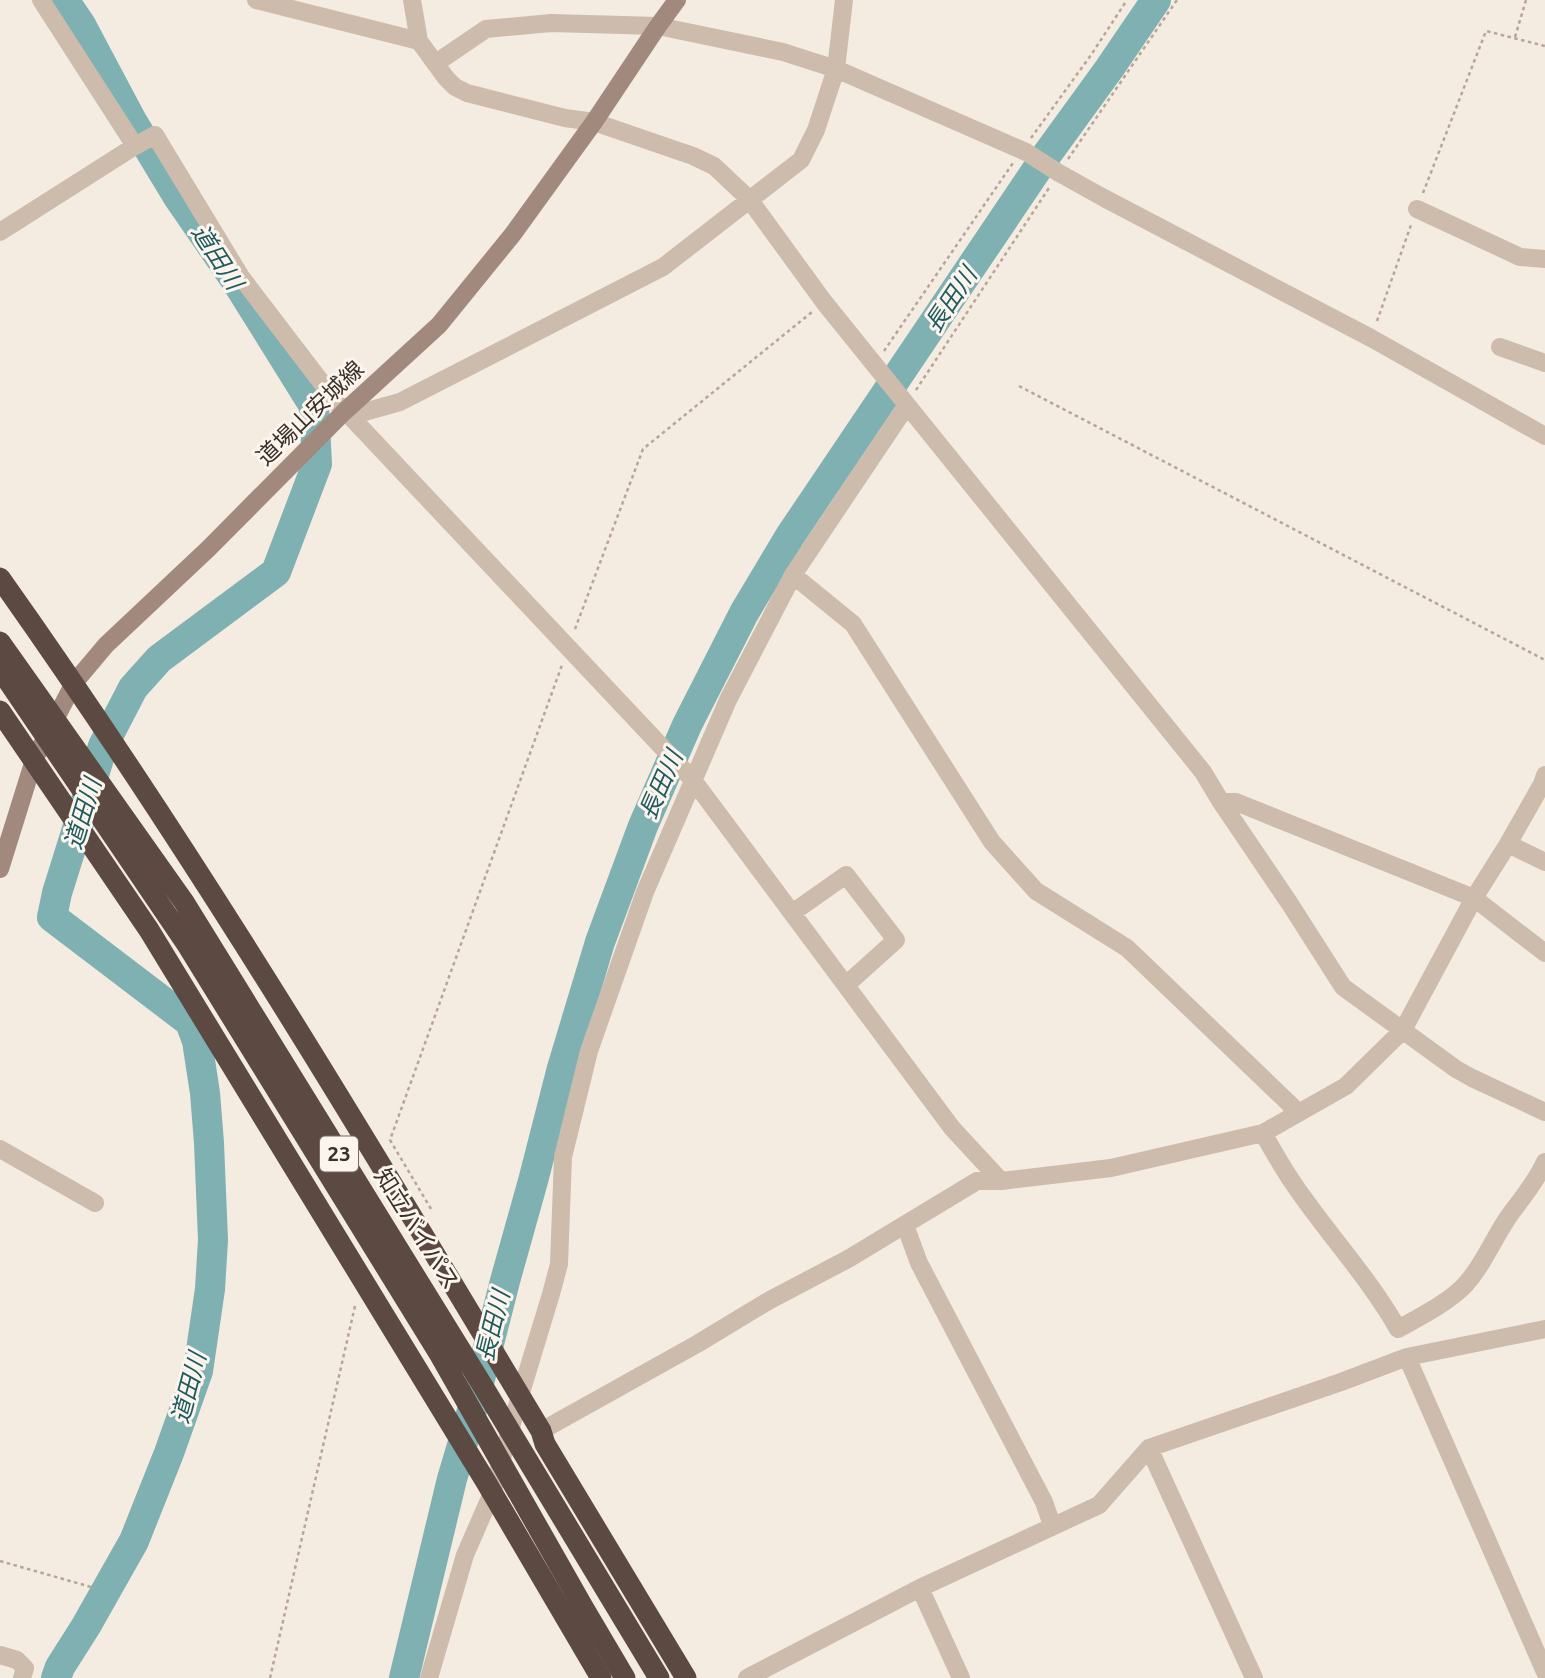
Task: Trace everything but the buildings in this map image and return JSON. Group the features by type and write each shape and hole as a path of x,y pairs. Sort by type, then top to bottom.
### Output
{"highway":[{"name":"23","path":"0,578 74,683 267,980 405,1204 686,1678"},
{"name":"知立バイパス","path":"0,642 184,902 659,1678"},
{"name":"知立バイパス","path":"0,670 193,955 440,1355 625,1678"},
{"name":"23","path":"0,711 149,930 489,1487 601,1678"}],"main road":[{"name":"道場山安城線","path":"0,869 34,760 74,683 106,645 439,325 513,234 677,0"}],"street":[{"path":"41,0 135,146"},
{"path":"256,0 419,41"},
{"path":"412,0 419,41 455,87 467,93 565,118 594,122 693,156 714,166 749,199 824,302 1203,772 1343,987 1472,1078 1545,1112"},
{"path":"347,414 400,402 663,267 801,160 816,130 836,69 845,0"},
{"path":"436,63 486,29 551,23 658,26 783,52 836,69 1024,151 1059,173 1371,338 1545,436"},
{"path":"0,232 155,135 242,277 347,414 693,780 952,1128 1001,1181"},
{"path":"1417,209 1520,257 1545,259"},
{"path":"1500,347 1545,363"},
{"path":"429,1678 465,1555 520,1396 551,1294 559,1264 563,1157 589,1051 645,892 728,700 793,575 907,405"},
{"path":"793,575 853,624 992,842 1036,891 1127,948 1298,1112"},
{"path":"541,1431 905,1226 977,1181 1001,1181 1111,1168 1263,1133 1346,1086 1403,1030 1474,898 1544,781"},
{"path":"1221,802 1236,802 1474,898 1545,953"},
{"path":"1508,844 1545,862"},
{"path":"792,913 846,876 896,940 846,985"},
{"path":"1263,1133 1290,1180 1352,1260 1398,1329 1462,1288 1539,1176 1545,1162"},
{"path":"0,1149 95,1203"},
{"path":"905,1226 919,1263 1044,1502 1052,1525"},
{"path":"747,1678 920,1588 1099,1505 1149,1448 1407,1357 1545,1329"},
{"path":"1407,1357 1545,1672"},
{"path":"1149,1448 1254,1678"},
{"path":"920,1588 961,1678"},
{"path":"0,1655 17,1660 24,1668 22,1678"}],"path":[{"path":"875,366 1127,0"},
{"path":"907,405 1059,173 1177,0"},
{"path":"1515,37 1526,0"},
{"path":"1371,338 1417,209 1486,31 1545,46"},
{"path":"437,1219 390,1140 643,449 824,302"},
{"path":"1019,386 1545,660"},
{"path":"271,1678 356,1305"},
{"path":"0,1561 91,1587"}],"waterway":[{"name":"道田川","path":"56,1678 134,1541 169,1453 198,1371 210,1289 213,1240 205,1093 197,1041 190,1022 52,917 57,893 103,746 133,688 159,659 276,572 317,464 314,406 238,284 178,197 132,121 81,25 64,0"},
{"name":"長田川","path":"404,1678 452,1479 562,1068 600,942 643,826 687,725 744,613 790,536 1048,153 1156,0"}]}
